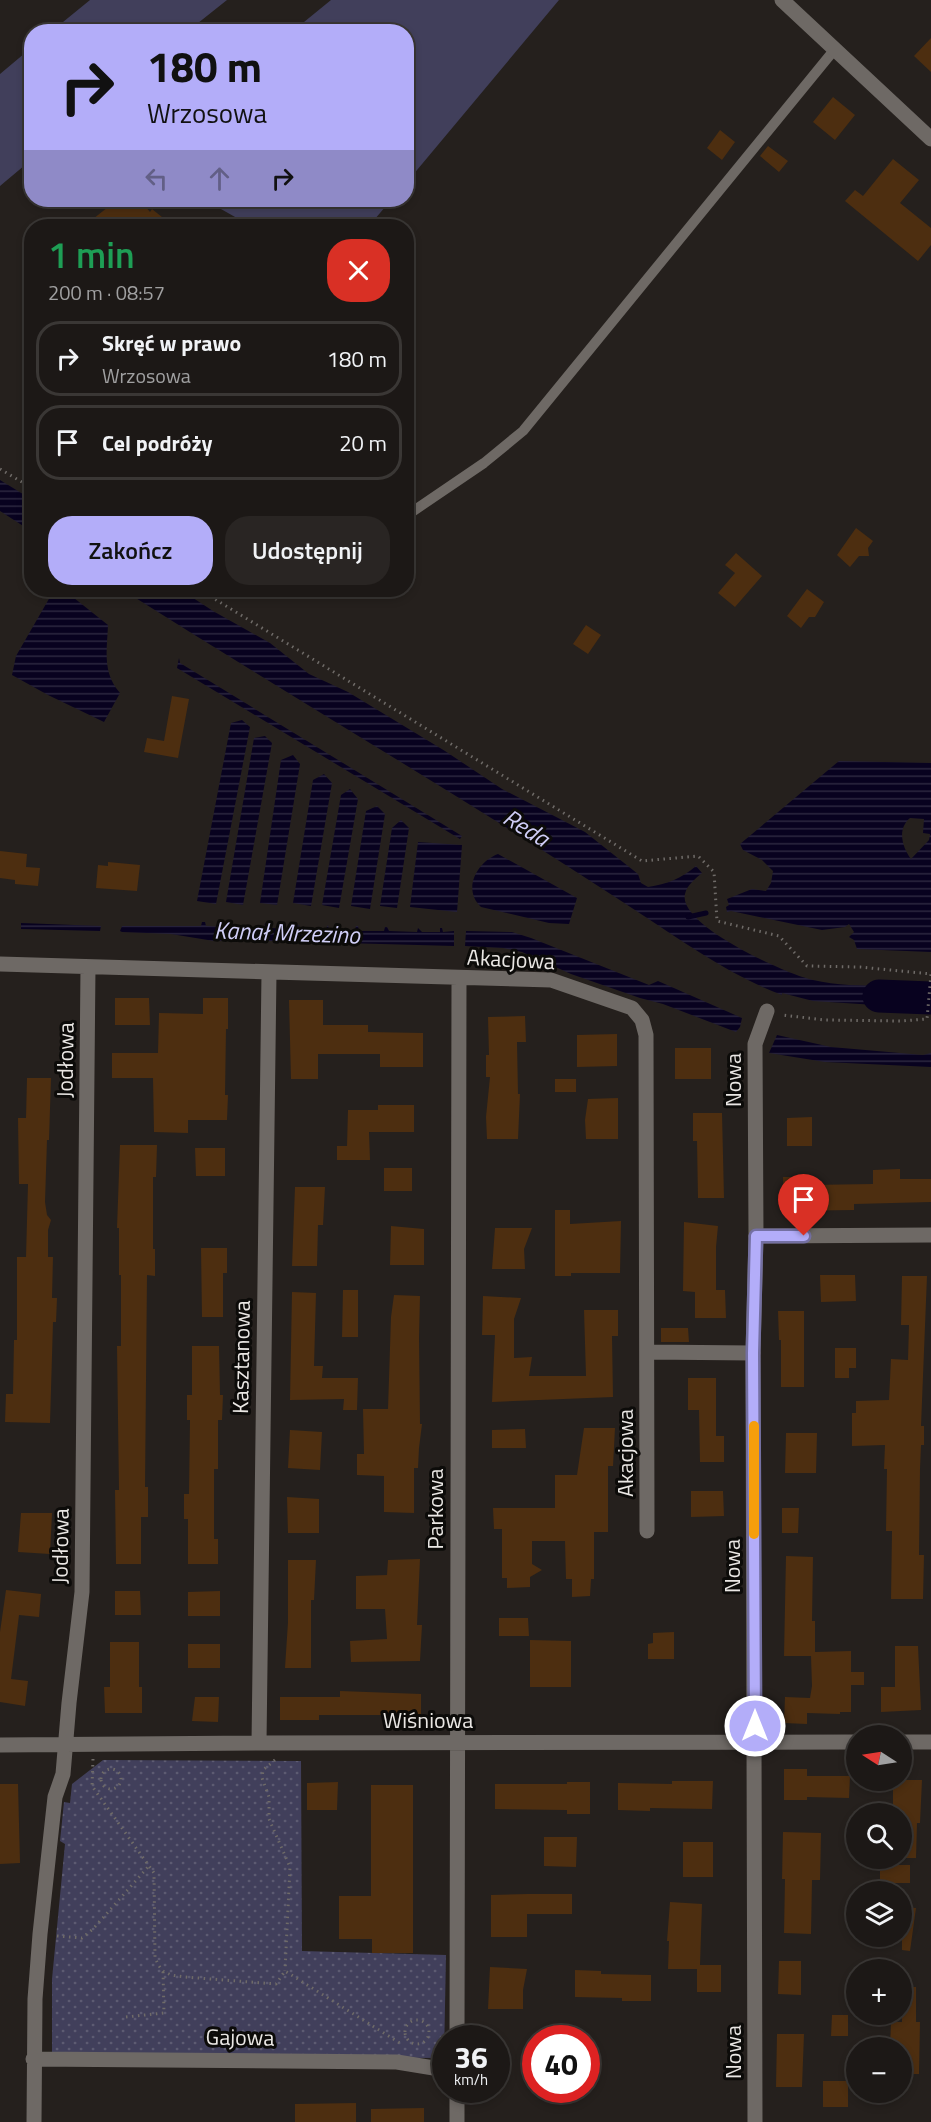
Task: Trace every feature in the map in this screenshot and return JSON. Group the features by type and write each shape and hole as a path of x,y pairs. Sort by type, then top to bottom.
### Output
{"street":[{"path":"782,0 931,139"},
{"name":"Akacjowa","path":"0,964 551,980 632,1008 642,1020 646,1035 647,1531"},
{"name":"Jodłowa","path":"33,2122 33,2059 40,1934 55,1797 63,1774 82,1592 88,967"},
{"name":"Kasztanowa","path":"259,1743 268,973"},
{"name":"Parkowa","path":"457,2025 459,979"},
{"name":"Nowa","path":"755,2122 753,1353 756,1236 755,1044 766,1011"},
{"path":"756,1236 931,1235"},
{"path":"648,1352 753,1353"},
{"name":"Wiśniowa","path":"0,1745 846,1742"},
{"path":"912,1742 931,1742"},
{"name":"Gajowa","path":"33,2059 397,2062 432,2068"},
{"path":"457,2103 457,2122"}],"lane":[{"path":"414,511 484,463 523,431 835,49"}],"path":[{"path":"0,469 24,483"},
{"path":"211,597 642,861 698,856 714,872 717,921 779,936 807,966 860,967 931,974 927,1019 825,1020 789,1017 766,1011"},
{"path":"163,1971 185,1977 276,1984 285,1971 290,1867 269,1819 269,1797 262,1778 263,1770 279,1757 279,1743"},
{"path":"94,1744 92,1786 149,1867 155,1880 155,1958 163,1971 164,2013 126,2017"},
{"path":"109,1770 115,1771 121,1778 120,1784 115,1788 106,1787 102,1782 104,1773 109,1770"},
{"path":"92,1786 102,1782"},
{"path":"40,1934 81,1938 93,1929 149,1867"},
{"path":"285,1971 407,2048 411,2043"},
{"path":"412,2021 424,2022 430,2032 427,2040 420,2044 411,2043 405,2035 406,2027 412,2021"}],"shaded area":[{"path":"90,0 227,0 197,24 61,24"},
{"path":"331,0 559,0 414,174 414,24 302,24"},
{"path":"24,54 24,166 0,186 0,74"},
{"path":"217,207 385,207 375,219 239,219"},
{"path":"103,1760 301,1761 302,1951 446,1955 445,2025 432,2025 432,2058 52,2056 52,1979 65,1844 60,1841 64,1802 70,1803 72,1784"}],"water":[{"path":"0,480 24,495 24,526 0,511"},
{"path":"50,597 73,597 108,625 108,669 120,693 104,722 12,675 16,656"},
{"path":"134,597 192,597 270,643 309,674 348,692 502,789 585,832 638,874 641,883 648,887 674,880 696,866 702,873 686,891 687,906 698,920 715,934 759,959 800,976 826,983 923,986 922,1008 813,1001 782,993 782,995 744,978"},
{"path":"179,658 180,663 462,836 460,839 177,668"},
{"path":"242,720 250,727 216,904 197,901 231,723"},
{"path":"265,736 272,743 243,905 226,902 254,738"},
{"path":"293,755 300,764 277,905 260,903 281,760"},
{"path":"839,761 931,763 931,952 857,949 854,940 849,937 854,932 849,924 845,927 822,930 727,912 726,907 729,905 727,899 752,889 766,891 771,883 773,871 762,860 743,850 740,844","holes":["910,818 924,819 923,833 930,834 929,840 911,859 903,844 903,827"]},
{"path":"324,774 332,783 311,906 293,903 313,780"},
{"path":"350,789 358,799 339,908 322,905 341,795"},
{"path":"377,806 385,814 370,909 351,906 366,811"},
{"path":"401,820 409,828 397,908 380,906 392,828"},
{"path":"418,842 462,845 457,912 410,907"},
{"path":"498,854 577,898 569,924 549,923 481,907 475,900 472,884 484,863"},
{"name":"Kanał Mrzezino","path":"202,922 205,922 206,926 228,927 232,923 233,927 264,928 265,923 269,928 296,929 299,925 300,929 325,930 328,925 329,930 355,930 358,926 359,931 384,931 387,927 389,931 417,932 418,928 422,932 440,932 442,928 443,932 454,931 454,946 214,941 171,934 120,931 122,926 201,926"},
{"path":"21,923 101,926 100,931 21,929"},
{"path":"466,931 512,932 649,985 658,981 742,1018 740,1027 736,1032 663,1004 571,974 522,952 503,948 465,946"},
{"path":"777,1035 831,1047 923,1055 931,1053 931,1067 825,1062 769,1053"}],"building":[{"path":"931,38 931,72 914,56"},
{"path":"833,97 855,115 835,140 813,122"},
{"path":"720,130 735,142 722,160 707,148"},
{"path":"768,146 788,161 779,172 760,156"},
{"path":"893,159 919,180 900,203 931,228 931,245 918,261 845,201 855,190 863,196"},
{"path":"108,207 146,207 150,212 152,209 164,219 93,219"},
{"path":"856,528 873,541 868,548 869,556 859,556 850,567 837,555"},
{"path":"736,553 762,576 735,607 718,593 735,573 725,565"},
{"path":"807,589 824,602 815,617 809,617 801,628 787,616"},
{"path":"586,625 601,635 588,654 573,644"},
{"path":"172,696 189,699 178,758 144,752 147,738 164,741"},
{"path":"0,851 27,854 26,867 40,868 38,886 15,884 15,880 0,878"},
{"path":"108,862 140,865 137,891 96,888 98,865 108,866"},
{"path":"115,998 149,998 150,1025 115,1025"},
{"path":"203,998 228,998 225,1095 228,1095 227,1120 188,1120 188,1133 154,1132 153,1078 112,1078 112,1053 158,1053 159,1013 203,1014"},
{"path":"289,1000 323,1000 323,1025 368,1025 368,1032 423,1033 423,1067 380,1067 380,1054 318,1054 318,1079 291,1079"},
{"path":"525,1016 526,1042 517,1042 518,1094 520,1094 518,1139 487,1139 486,1117 490,1077 486,1077 486,1055 489,1055 488,1017"},
{"path":"617,1034 617,1066 577,1067 577,1035"},
{"path":"675,1048 711,1048 711,1079 675,1079"},
{"path":"27,1078 51,1078 45,1202 47,1215 51,1220 48,1230 48,1257 53,1257 52,1298 57,1298 56,1322 53,1322 50,1423 5,1422 6,1394 13,1394 14,1340 17,1340 17,1257 26,1257 28,1184 19,1184 18,1118 26,1118"},
{"path":"555,1079 576,1079 576,1092 555,1092"},
{"path":"618,1098 618,1139 586,1139 585,1120 588,1099"},
{"path":"378,1105 414,1105 414,1132 369,1132 370,1160 337,1160 337,1146 347,1146 348,1110 378,1110"},
{"path":"693,1113 722,1113 724,1198 698,1198 697,1141 693,1141"},
{"path":"812,1117 812,1146 787,1146 787,1118"},
{"path":"120,1145 157,1145 156,1177 153,1177 155,1276 147,1275 145,1487 148,1487 148,1517 141,1517 141,1564 116,1564 115,1490 119,1490 117,1346 121,1346 121,1275 119,1275 119,1228 117,1228"},
{"path":"195,1148 225,1148 225,1176 196,1176"},
{"path":"384,1168 412,1168 412,1191 384,1191"},
{"path":"900,1169 900,1179 931,1179 931,1202 854,1204 854,1210 784,1211 783,1177 810,1177 810,1185 873,1184 873,1170"},
{"path":"295,1187 325,1187 323,1225 318,1225 317,1266 292,1266"},
{"path":"555,1210 570,1210 570,1224 621,1221 620,1273 571,1273 571,1276 555,1276"},
{"path":"684,1222 718,1226 716,1290 725,1290 726,1318 695,1318 695,1292 683,1291"},
{"path":"391,1226 424,1229 424,1265 390,1265"},
{"path":"495,1228 532,1228 524,1249 525,1269 492,1269"},
{"path":"201,1248 227,1248 227,1273 223,1273 223,1317 202,1317"},
{"path":"820,1275 855,1275 856,1301 821,1302"},
{"path":"902,1276 927,1276 921,1426 924,1426 924,1445 921,1445 920,1469 919,1555 924,1555 923,1599 891,1599 892,1531 886,1531 885,1445 852,1446 852,1413 856,1413 856,1401 889,1400 891,1359 908,1360 909,1325 901,1325"},
{"path":"343,1290 358,1290 358,1337 342,1337"},
{"path":"292,1292 316,1293 314,1366 323,1366 322,1378 358,1378 357,1410 343,1410 344,1399 290,1400"},
{"path":"394,1295 420,1296 420,1424 422,1424 418,1468 414,1468 414,1513 384,1512 384,1476 357,1475 357,1454 364,1454 363,1409 388,1409 391,1317"},
{"path":"483,1296 521,1298 514,1319 514,1358 532,1357 529,1376 586,1376 584,1310 618,1310 618,1336 612,1336 613,1397 492,1402 495,1335 482,1335"},
{"path":"778,1311 804,1311 804,1387 781,1387 781,1340 779,1340"},
{"path":"661,1328 688,1328 689,1342 661,1342"},
{"path":"192,1346 219,1346 220,1395 223,1395 222,1420 218,1420 218,1469 214,1469 214,1539 218,1539 218,1564 188,1564 188,1519 184,1519 184,1494 189,1494 190,1420 187,1420 187,1395 192,1395"},
{"path":"835,1348 856,1348 856,1368 849,1368 849,1378 835,1378"},
{"path":"688,1378 716,1378 716,1436 724,1436 724,1462 700,1462 699,1410 688,1410"},
{"path":"584,1428 615,1428 613,1466 608,1466 608,1532 594,1532 594,1579 591,1579 590,1596 572,1597 572,1579 566,1579 565,1541 532,1541 532,1564 542,1570 530,1577 530,1587 507,1588 507,1578 502,1578 502,1529 494,1529 493,1508 555,1508 555,1475 577,1475"},
{"path":"525,1429 526,1448 492,1448 492,1430"},
{"path":"290,1430 322,1432 320,1470 288,1468"},
{"path":"786,1433 817,1433 816,1473 785,1473"},
{"path":"691,1491 723,1491 724,1516 691,1517"},
{"path":"287,1497 319,1499 319,1533 288,1533"},
{"path":"782,1508 799,1508 798,1533 782,1533"},
{"path":"21,1513 52,1513 50,1554 18,1552"},
{"path":"786,1556 813,1557 812,1621 815,1621 815,1652 851,1651 851,1672 864,1672 864,1685 851,1685 851,1712 807,1713 807,1724 784,1723 785,1697 810,1698 812,1686 811,1656 784,1656"},
{"path":"420,1559 417,1625 422,1625 420,1661 351,1662 350,1641 387,1639 385,1609 356,1609 356,1576 387,1575 388,1560"},
{"path":"288,1560 316,1560 314,1600 311,1600 311,1668 285,1668"},
{"path":"6,1590 41,1594 39,1617 19,1615 11,1679 28,1681 25,1706 0,1702 0,1632"},
{"path":"115,1591 140,1591 141,1615 115,1615"},
{"path":"220,1591 220,1616 188,1616 188,1592"},
{"path":"499,1618 528,1618 529,1636 499,1636"},
{"path":"674,1632 674,1659 648,1659 648,1644 653,1643 653,1633"},
{"path":"530,1640 571,1641 571,1687 530,1687"},
{"path":"110,1642 139,1642 139,1687 142,1687 142,1713 105,1713 104,1687 110,1687"},
{"path":"188,1644 220,1644 220,1668 188,1668"},
{"path":"895,1646 918,1646 921,1710 881,1712 881,1687 895,1687"},
{"path":"340,1691 421,1694 421,1722 391,1722 391,1715 319,1715 319,1720 280,1720 280,1697 340,1697"},
{"path":"195,1697 219,1697 218,1722 192,1721"},
{"path":"784,1769 807,1769 807,1776 846,1776 846,1791 849,1791 849,1798 807,1797 807,1800 784,1800"},
{"path":"912,1780 922,1780 916,1858 912,1858 912,1803 893,1803 893,1791 912,1791"},
{"path":"672,1781 713,1781 712,1809 618,1810 618,1783 672,1784"},
{"path":"338,1782 337,1810 307,1810 307,1783"},
{"path":"567,1782 590,1782 590,1814 567,1814 567,1810 495,1809 495,1784 567,1784"},
{"path":"0,1784 18,1784 20,1863 0,1864"},
{"path":"371,1785 413,1785 413,1953 372,1953 372,1939 339,1939 339,1896 371,1896"},
{"path":"783,1832 821,1833 820,1880 812,1880 811,1934 784,1933"},
{"path":"544,1837 577,1837 576,1867 544,1866"},
{"path":"683,1842 713,1842 713,1877 683,1877"},
{"path":"880,1869 910,1869 910,1881 880,1881"},
{"path":"572,1894 572,1914 527,1914 527,1937 491,1937 491,1895"},
{"path":"670,1902 702,1904 700,1965 721,1965 721,1992 697,1992 697,1969 668,1969 669,1941 667,1941"},
{"path":"912,1908 916,1908 912,1937"},
{"path":"902,1947 911,1947 910,1951 902,1950"},
{"path":"779,1961 801,1961 801,1995 778,1994"},
{"path":"490,1967 527,1969 523,1990 523,2009 488,2009"},
{"path":"575,1970 601,1971 601,1974 651,1975 651,2001 575,1997"},
{"path":"912,1987 916,1987 916,2022 920,2022 919,2074 912,2074 912,2037 890,2037 891,2025 912,2025"},
{"path":"832,2015 846,2015 848,2036 831,2036"},
{"path":"777,2034 804,2034 802,2087 776,2087"},
{"path":"823,2081 846,2081 848,2107 823,2107"},
{"path":"356,2103 356,2122 295,2122 295,2104"},
{"path":"424,2108 424,2122 371,2122 371,2109"}],"waterway":[{"path":"688,917 706,913"},
{"name":"Reda","path":"879,996 931,998"}],"slow traffic":[{"path":"754,1426 754,1534"}],"route":[{"path":"755,1726 753,1353 756,1236 804,1236"}]}
